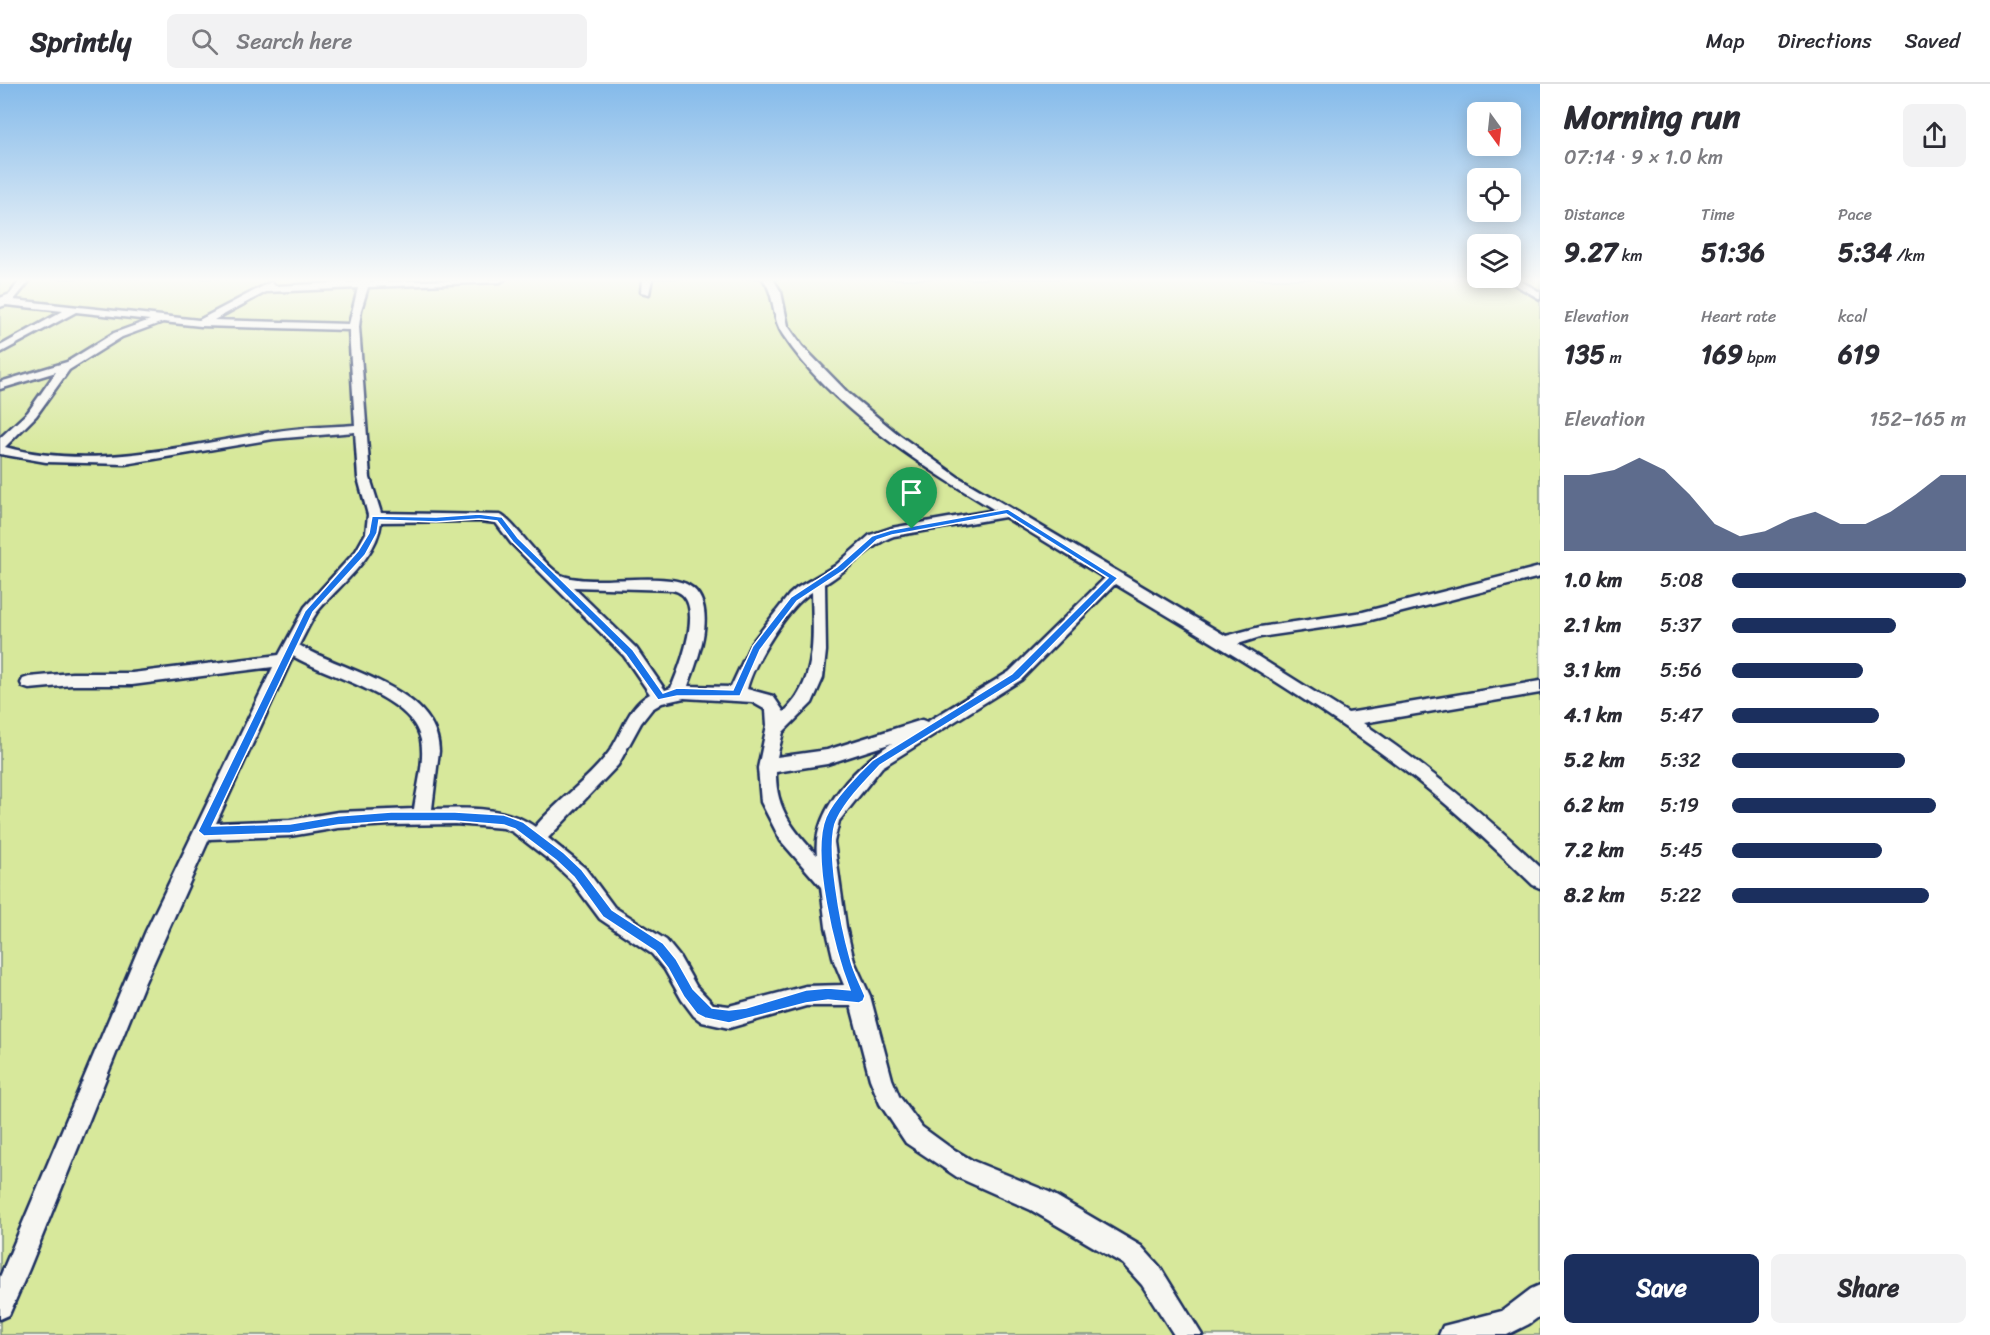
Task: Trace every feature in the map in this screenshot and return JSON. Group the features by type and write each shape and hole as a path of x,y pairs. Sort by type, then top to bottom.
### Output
{"street":[{"path":"0,350 23,337"},
{"path":"0,386 68,365 114,337"},
{"path":"0,1306 31,1240 91,1086 154,938 287,654 310,611 362,553 373,533 375,517 373,503 365,486 355,337"},
{"path":"790,337 828,379 908,449 1344,720 1447,794 1540,879"},
{"path":"68,365 32,414 0,447 19,455 46,458 125,460 187,448 235,444 273,435 362,428"},
{"path":"737,694 741,679 756,648 794,599 840,569 874,538 1008,512"},
{"path":"375,517 496,518 502,521 516,540 558,579 669,695"},
{"path":"1222,643 1260,632 1363,617 1540,572"},
{"path":"1114,578 1015,676 876,762 831,818 825,842 836,927 844,961 859,996 881,1079 891,1104 914,1135 965,1169 1040,1201 1132,1255 1151,1276 1189,1335"},
{"path":"558,579 587,585 669,585 687,591 696,608 695,644 669,695"},
{"path":"774,730 806,700 818,673 820,602 818,582"},
{"path":"29,683 72,679 132,679 287,654 384,691 419,716 427,728 430,741 422,816"},
{"path":"1344,720 1540,687"},
{"path":"536,839 555,816 619,752 637,713 669,695 755,696 770,703 775,712 767,782 770,801 780,825 830,882"},
{"path":"768,765 817,761 946,720"},
{"path":"204,831 266,830 338,820 422,816 504,820 519,826 578,874 608,913 659,947 672,963 688,993 702,1009 710,1014 729,1017 746,1014 806,996 828,994 859,996"},
{"path":"1452,1335 1495,1327 1513,1320 1526,1313 1540,1298"}],"green space":[{"path":"0,337 1540,337 1540,1335 0,1335"}],"route":[{"path":"1008,512 1114,578 1015,676 876,762 831,818 825,842 836,927 844,961 859,996 828,994 806,996 746,1014 729,1017 710,1014 702,1009 688,993 672,963 659,947 608,913 593,897 578,874 560,857 519,826 504,820 455,816 391,817 338,820 254,831 204,831 290,647 321,596 362,553 373,533 375,517 500,519 516,540 630,652 661,697 677,692 737,694 741,679 756,648 802,591 850,562 874,538 891,532 912,529 1008,512"}]}
